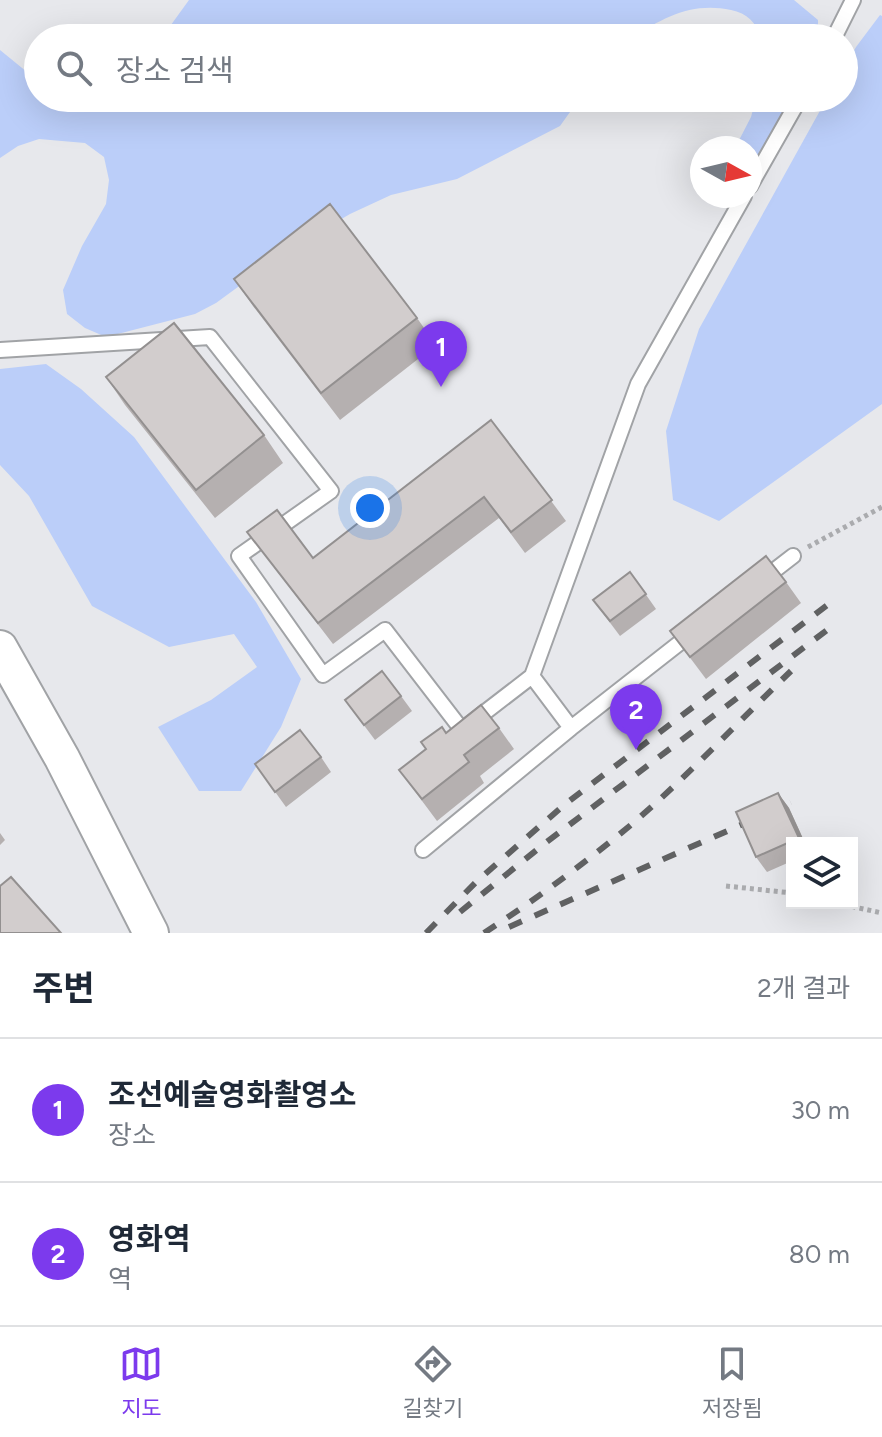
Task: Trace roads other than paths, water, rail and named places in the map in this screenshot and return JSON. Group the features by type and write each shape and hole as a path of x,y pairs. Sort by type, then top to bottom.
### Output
{"street":[{"path":"0,648 62,758 151,933"}],"lane":[{"path":"841,24 853,0"},
{"path":"762,165 792,112"},
{"path":"0,350 210,337 331,491 239,556 323,675 385,630 462,730 532,676 638,384 737,208"},
{"path":"744,594 793,556"},
{"path":"423,850 706,622"},
{"path":"532,676 571,728"}],"railway":[{"path":"426,933 477,881 564,805 830,603"},
{"path":"460,912 544,844 831,627"},
{"path":"484,933 560,881 632,824 791,671"},
{"path":"509,927 791,803"}],"place":[{"name":"조선예술영화촬영소","path":"441,387"},
{"name":"영화역","path":"636,750"}]}
